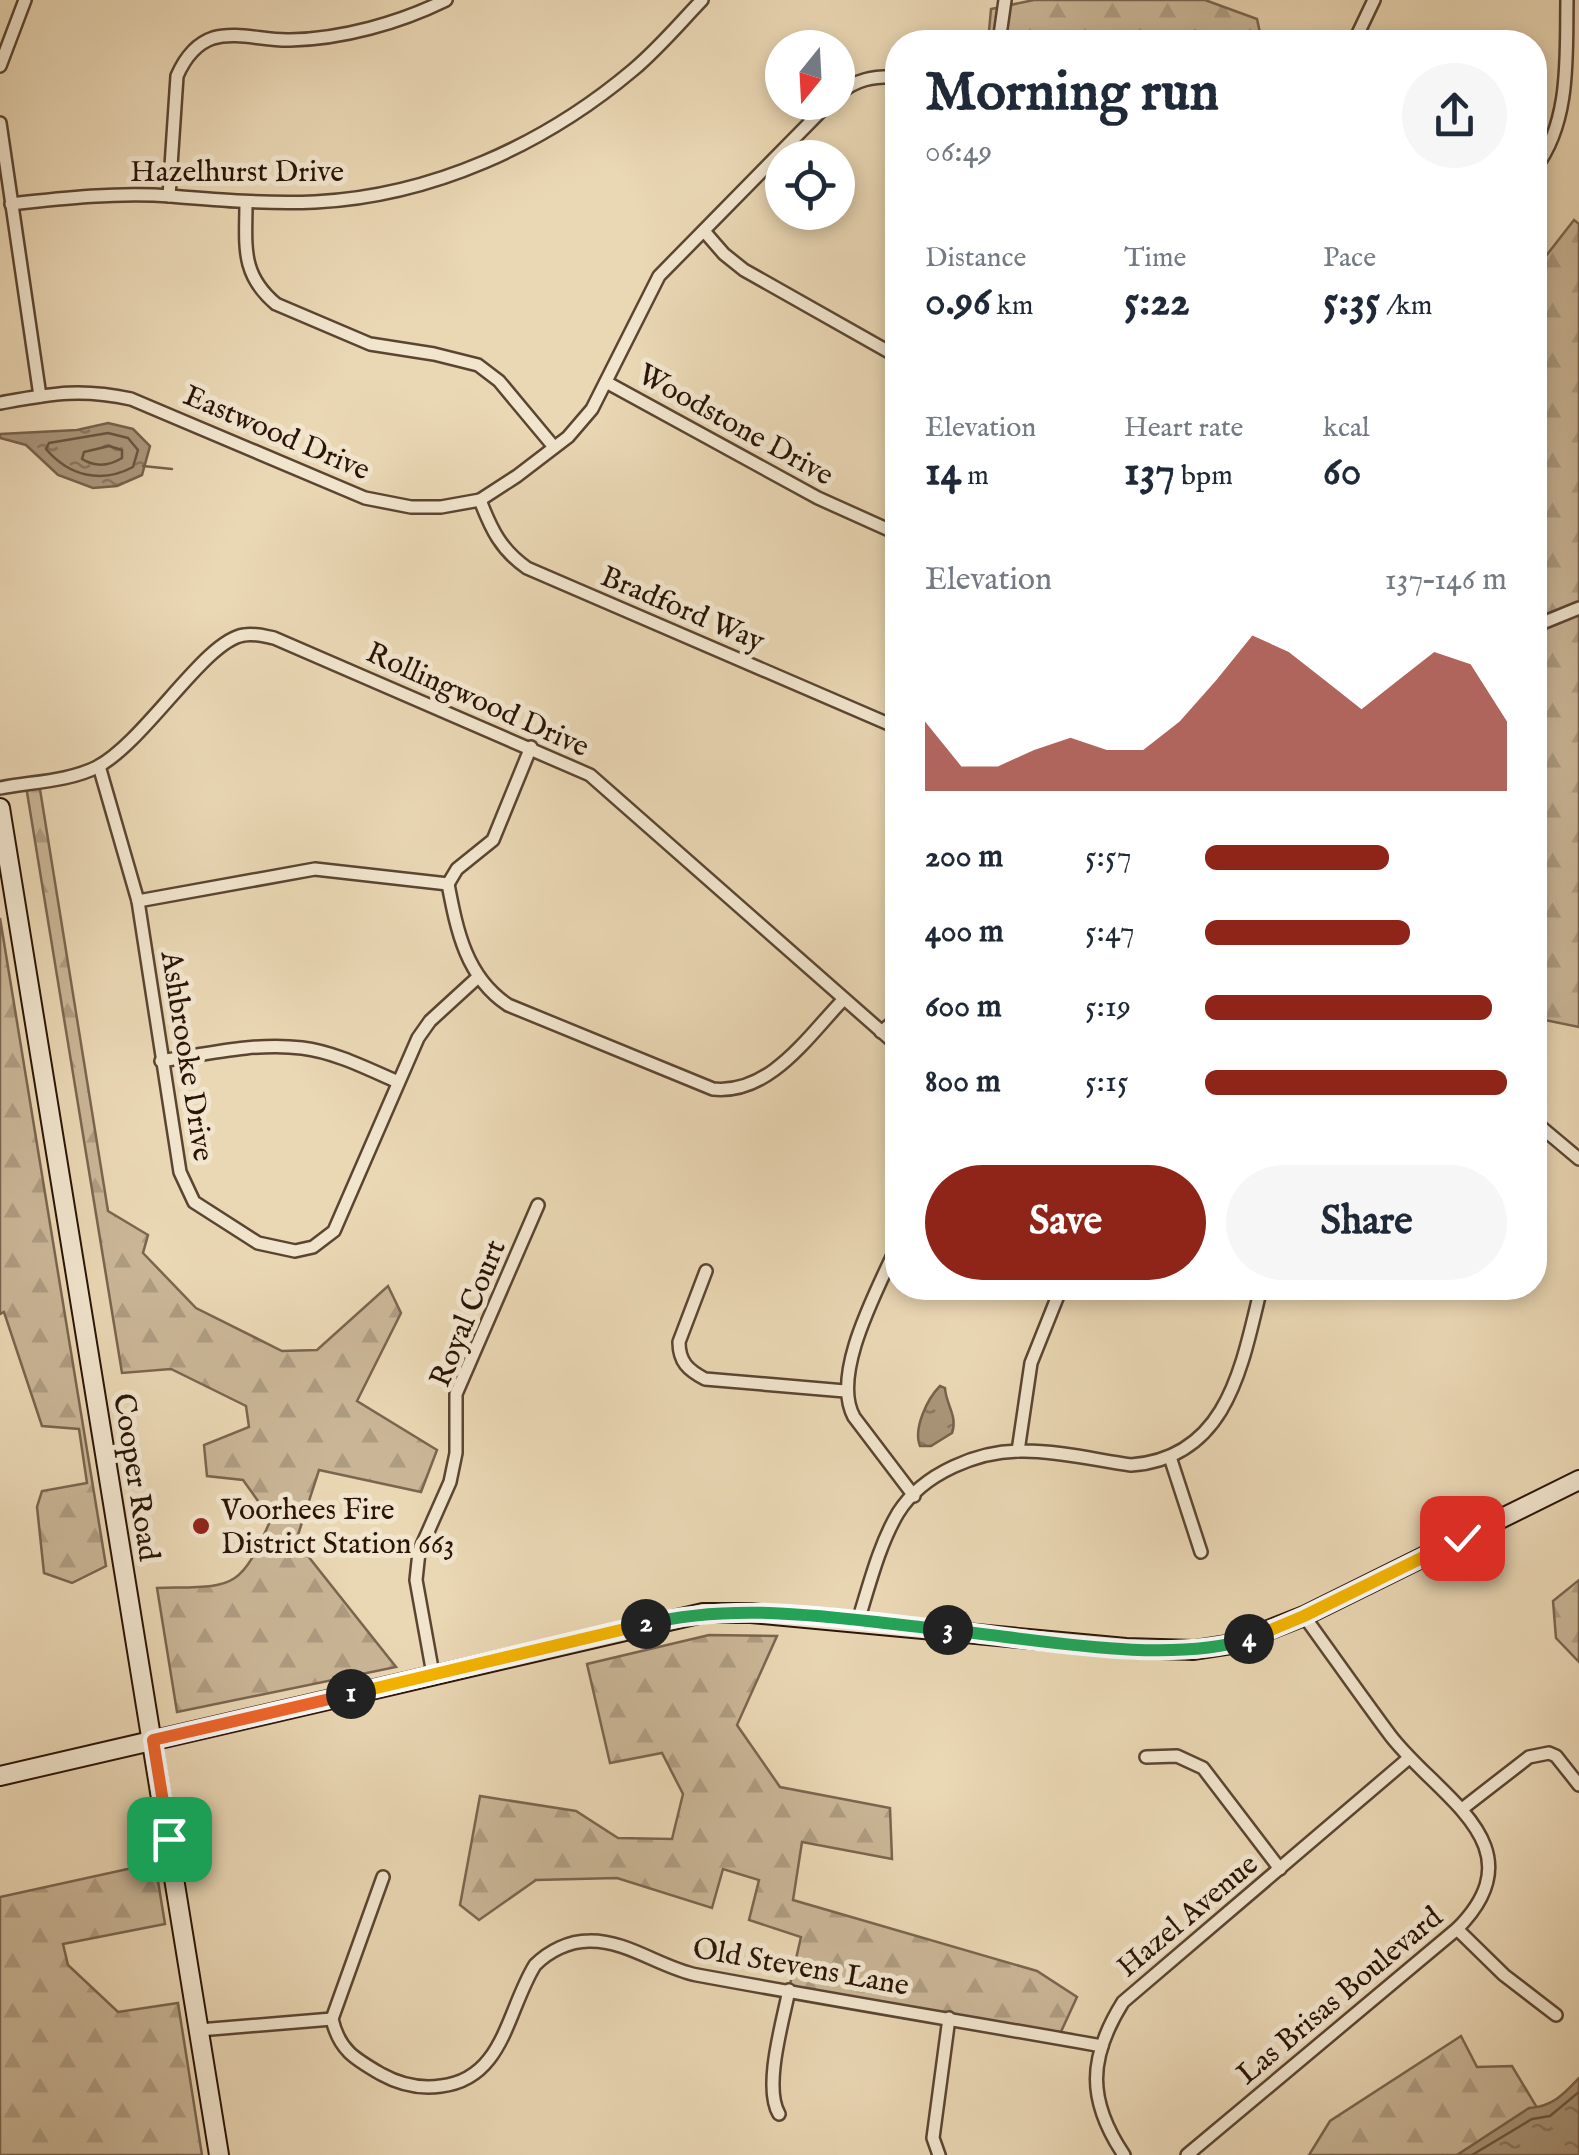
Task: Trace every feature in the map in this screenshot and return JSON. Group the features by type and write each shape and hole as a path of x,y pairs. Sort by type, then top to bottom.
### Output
{"street":[{"path":"0,66 25,0"},
{"path":"169,196 177,76 183,62 202,44 227,36 293,40 349,33 446,0"},
{"name":"Hazelhurst Drive","path":"12,204 103,196 246,202 356,198 470,169 552,128 629,73 702,0"},
{"path":"1000,30 1004,0"},
{"path":"1360,30 1374,0"},
{"path":"1547,148 1564,89 1566,0"},
{"path":"855,83 885,76"},
{"name":"Eastwood Drive","path":"0,403 96,391 131,399 365,498 441,507 480,500 568,437 592,409 648,293 668,265 812,120"},
{"path":"0,123 40,396"},
{"path":"246,202 249,272 276,304 370,344 478,365 498,381 554,447"},
{"path":"704,231 744,270 885,350"},
{"name":"Woodstone Drive","path":"606,382 818,498 885,528"},
{"name":"Bradford Way","path":"480,500 501,546 528,568 885,722"},
{"path":"1547,621 1579,608"},
{"name":"Rollingwood Drive","path":"0,788 99,766 140,734 217,647 243,634 274,638 590,775 885,1036"},
{"path":"531,747 492,840 457,869 448,884 455,920 477,978 491,994 508,1006 689,1082 728,1090 766,1077 843,1000"},
{"name":"Ashbrooke Drive","path":"99,766 138,901 177,1158 186,1190 194,1202 258,1244 282,1250 313,1247 334,1231 398,1082 430,1021 477,978"},
{"name":"Cooper Road","path":"0,808 219,2155"},
{"path":"138,901 315,870 448,884"},
{"path":"880,1032 885,1028"},
{"path":"161,1061 287,1046 324,1053 398,1082"},
{"path":"1547,1132 1579,1159"},
{"name":"Royal Court","path":"433,1674 416,1580 419,1552 450,1482 456,1453 456,1394 538,1205"},
{"path":"706,1271 679,1342 679,1354 692,1372 705,1379 845,1392"},
{"path":"885,1276 850,1361 846,1404 914,1496"},
{"path":"1018,1451 1031,1362 1057,1300"},
{"path":"858,1621 899,1512 954,1466 1018,1451 1131,1465 1170,1457 1202,1438 1216,1422 1232,1389 1257,1300"},
{"path":"1170,1457 1201,1552"},
{"path":"0,1776 683,1615 735,1612 858,1621 1126,1648 1194,1650 1233,1644 1304,1616 1579,1480"},
{"name":"Las Brisas Boulevard","path":"1187,2155 1457,1929 1472,1914 1485,1891 1488,1860 1476,1825 1409,1758 1304,1616"},
{"path":"1462,1809 1528,1757 1541,1753 1556,1756 1579,1785"},
{"path":"1146,1757 1177,1756 1204,1768 1280,1869"},
{"name":"Hazel Avenue","path":"1124,2155 1107,2130 1095,2091 1102,2046 1112,2020 1136,1988 1409,1758"},
{"path":"199,2030 332,2020 383,1878"},
{"path":"1457,1929 1504,1975 1556,2015"},
{"name":"Old Stevens Lane","path":"332,2020 336,2039 349,2056 392,2080 422,2088 459,2084 482,2071 497,2048 535,1965 545,1955 587,1940 604,1942 692,1974 1102,2046"},
{"path":"779,2114 774,2107 772,2082 788,1990"},
{"path":"940,2155 933,2138 949,2018"}],"green space":[{"path":"1034,0 1205,0 1257,19 1259,30 989,30 991,9"},
{"path":"1574,220 1579,224 1579,1027 1547,1020 1547,255"},
{"path":"38,777 108,1211 148,1235 143,1253 196,1308 282,1351 317,1350 388,1286 401,1313 357,1401 437,1450 421,1492 319,1470 296,1541 396,1667 177,1712 157,1588 202,1587 230,1580 250,1561 271,1519 243,1480 207,1476 204,1445 249,1427 246,1406 171,1369 122,1373 25,780"},
{"path":"0,918 106,1566 72,1583 44,1573 37,1507 42,1491 87,1483 79,1429 42,1426 4,1312 0,1314"},
{"path":"1579,1580 1579,1662 1556,1638 1553,1601"},
{"path":"709,1635 777,1636 737,1725 780,1787 890,1808 892,1859 802,1842 793,1900 1037,1971 1077,1997 1059,2036 789,1989 801,1937 749,1920 759,1880 723,1869 712,1908 617,1878 536,1880 479,1920 460,1905 480,1796 576,1811 618,1838 672,1839 683,1794 662,1753 610,1763 587,1664"},
{"path":"155,1863 165,1924 63,1944 68,1965 118,2012 178,2003 202,2155 0,2155 0,1897"},
{"path":"1461,2036 1477,2067 1512,2066 1539,2111 1459,2155 1309,2155 1330,2121"}],"water":[{"path":"108,423 133,429 150,446 142,475 117,486 93,488 58,475 26,445 0,438 0,434 77,430"},
{"path":"940,1386 945,1388 953,1416 952,1433 931,1446 920,1446 922,1415"},
{"path":"1579,2078 1579,2155 1457,2155 1529,2108 1557,2099"}],"waterway":[{"path":"143,466 172,469"}],"place":[{"name":"Voorhees Fire District Station 663","path":"201,1526"}],"route":[{"path":"169,1839 153,1740 683,1615 735,1612 1126,1648 1194,1650 1255,1637 1462,1538"}]}
